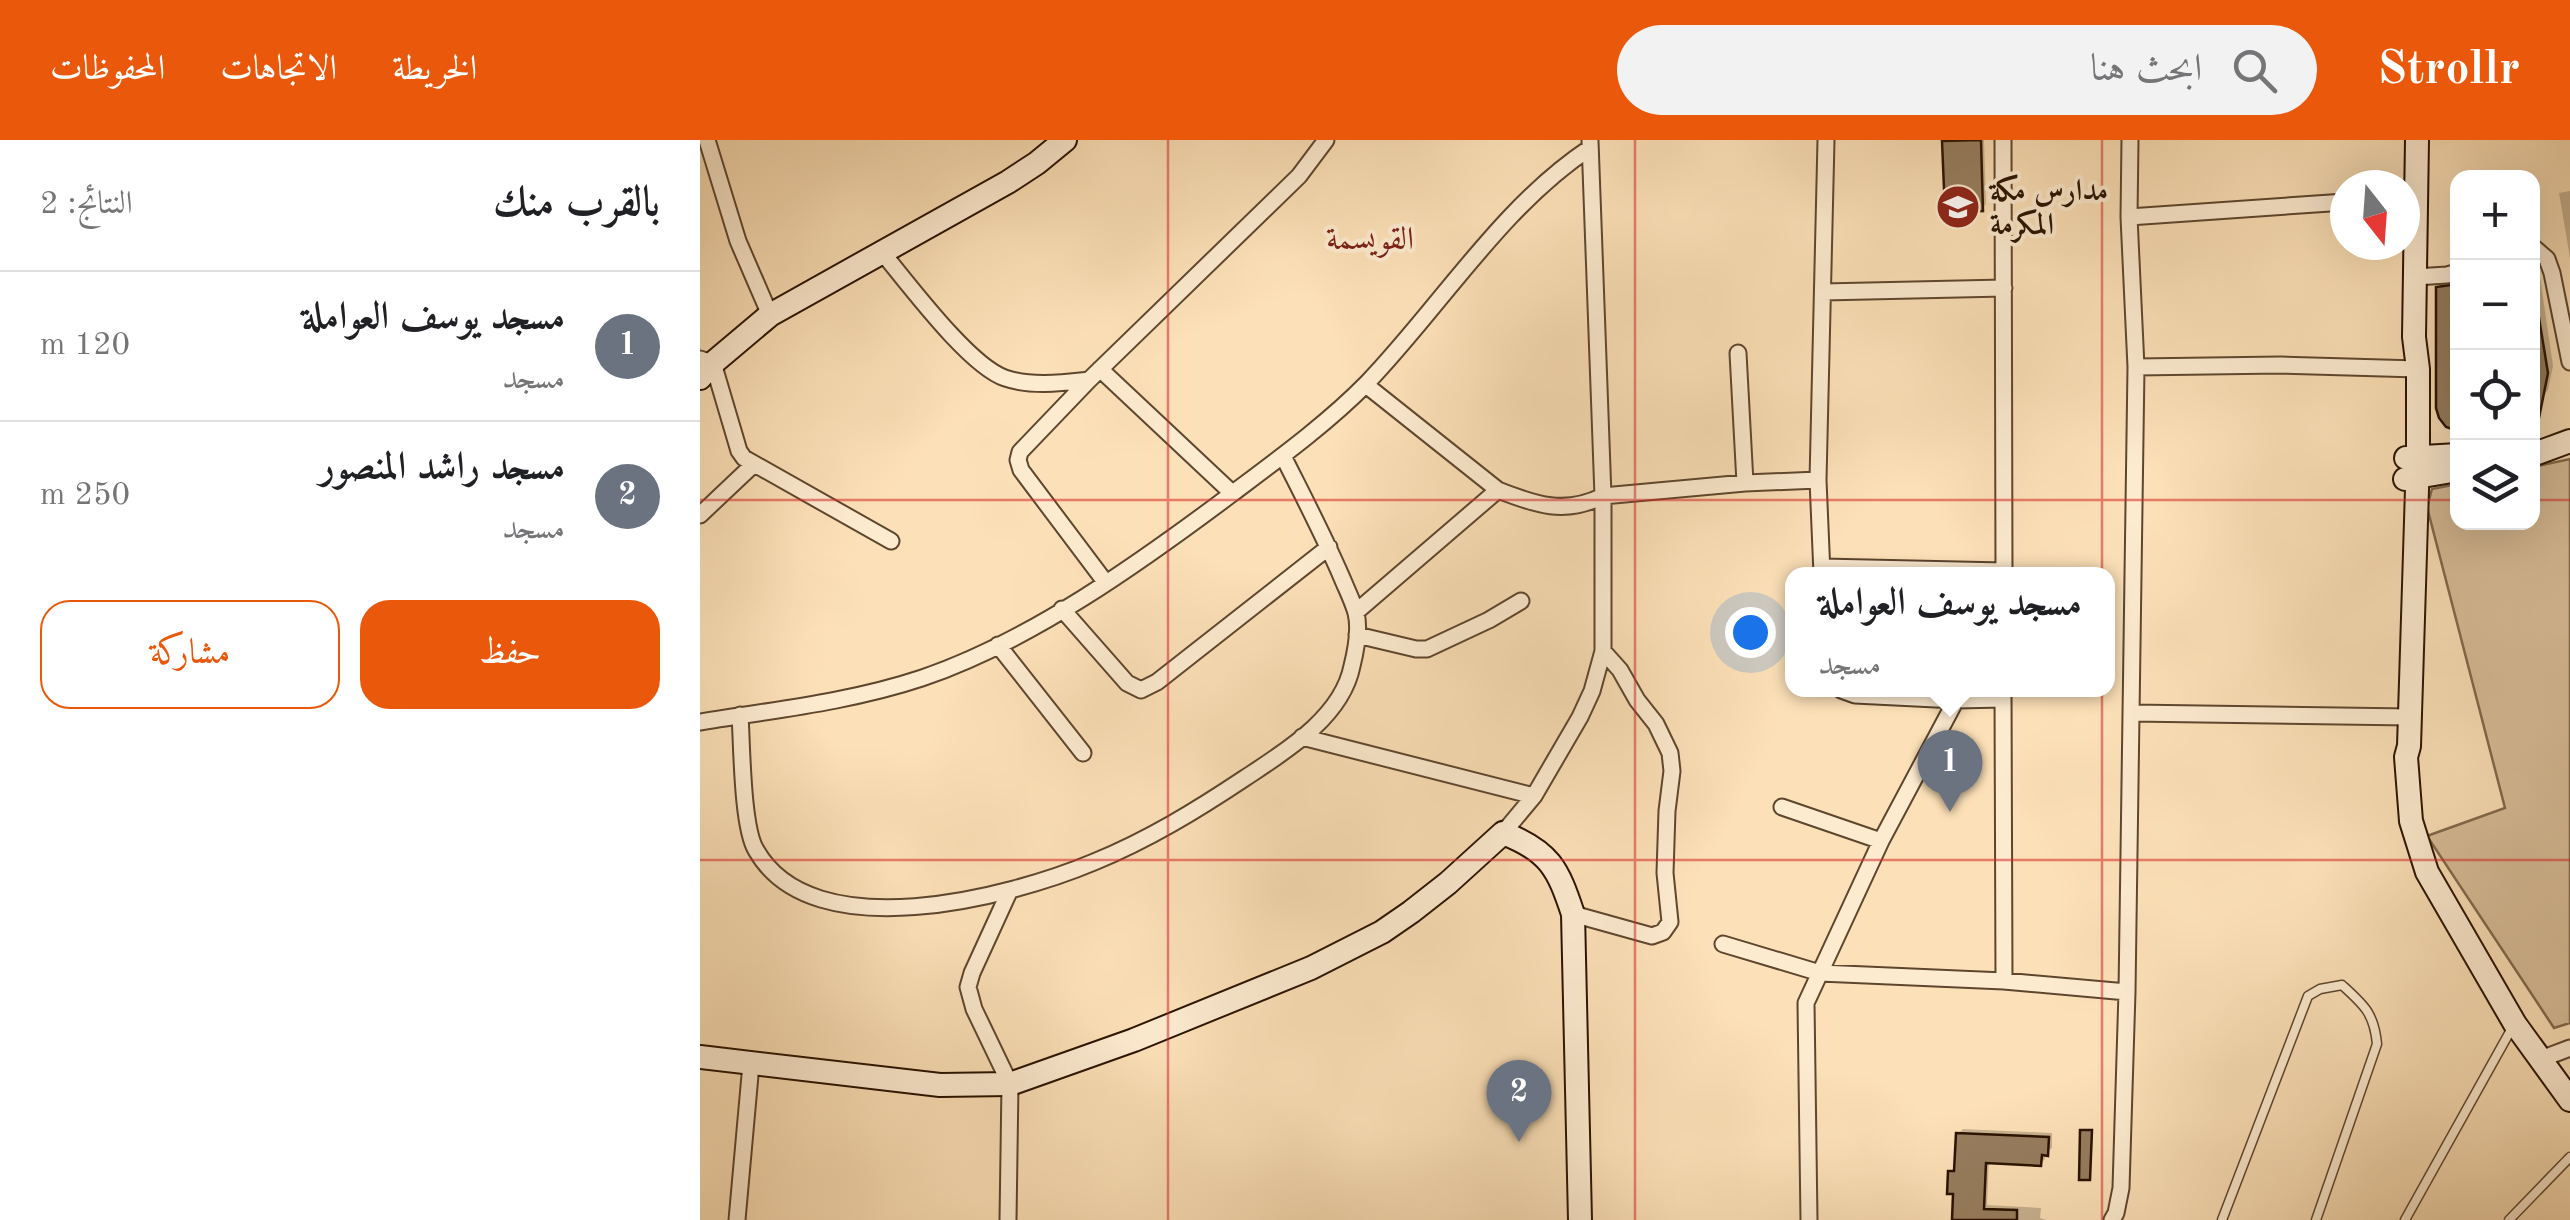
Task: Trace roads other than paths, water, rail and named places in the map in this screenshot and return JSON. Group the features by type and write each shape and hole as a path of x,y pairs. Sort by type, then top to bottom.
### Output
{"street":[{"path":"707,140 738,241 770,315"},
{"path":"891,541 754,464 740,451 704,367 770,315 1008,182 1065,140"},
{"path":"1106,582 1021,470 1020,452 1298,176 1326,140"},
{"path":"1822,567 1818,480 1826,140"},
{"path":"2003,140 2004,567"},
{"path":"2112,1220 2121,1188 2132,713 2136,367 2129,217 2130,140"},
{"path":"2414,170 2417,140"},
{"path":"700,722 872,693 928,676 1062,610 1165,545 1283,456 1366,384 1529,198 1590,144"},
{"path":"700,1057 940,1085 1010,1084 1134,1040 1312,968 1382,932 1411,912 1503,834 1534,796 1586,704 1603,651 1604,496 1590,144"},
{"path":"2129,217 2330,203"},
{"path":"881,251 952,335 986,368 1023,382 1057,383 1095,375"},
{"path":"2540,253 2552,273 2570,362"},
{"path":"2414,260 2412,468 2401,747 2406,756 2411,821 2427,872 2515,1024 2570,1100"},
{"path":"2415,277 2450,273"},
{"path":"1824,292 2004,288"},
{"path":"1738,353 1745,484"},
{"path":"2136,367 2281,365 2413,369"},
{"path":"1095,375 1232,494"},
{"path":"1366,384 1498,490 1550,506 1571,508 1604,496 1818,480"},
{"path":"2540,444 2567,442"},
{"path":"2540,454 2567,442"},
{"path":"740,716 754,849 788,884 818,899 879,908 943,904 1010,890 1092,863 1158,832 1302,737 1332,709 1347,684 1357,635 1356,612 1329,547 1283,456"},
{"path":"2412,468 2450,457"},
{"path":"700,515 754,464"},
{"path":"2412,468 2450,470"},
{"path":"1356,612 1498,490"},
{"path":"1062,610 1127,683 1141,690 1157,682 1329,547"},
{"path":"1357,635 1426,649 1521,601"},
{"path":"998,644 1083,752"},
{"path":"1573,914 1652,936 1663,932 1670,922 1665,873 1670,753 1656,724 1603,651"},
{"path":"1905,697 1980,697"},
{"path":"2003,697 2004,980"},
{"path":"1810,1220 1806,1003 1881,841 1956,700"},
{"path":"2132,713 2404,716"},
{"path":"1302,737 1534,796"},
{"path":"1782,807 1881,841"},
{"path":"1503,834 1524,841 1542,854 1562,879 1573,914 1580,1220"},
{"path":"1008,1220 1010,1084 974,1009 968,987 1010,890"},
{"path":"1723,944 1820,973 2004,980 2127,992"},
{"path":"2541,1059 2570,1048"},
{"path":"737,1220 751,1064"}],"lane":[{"path":"2222,1220 2308,996 2342,985 2363,1004 2375,1022 2377,1044 2316,1220"},
{"path":"2405,1220 2515,1024"},
{"path":"2509,1220 2570,1157"}],"place":[{"name":"مدارس مكة المكرمة","path":"1958,207"},
{"name":"مسجد يوسف العواملة","path":"1950,812"},
{"name":"مسجد راشد المنصور","path":"1519,1142"}],"district":[{"name":"القويسمة","path":"1370,238"}]}
